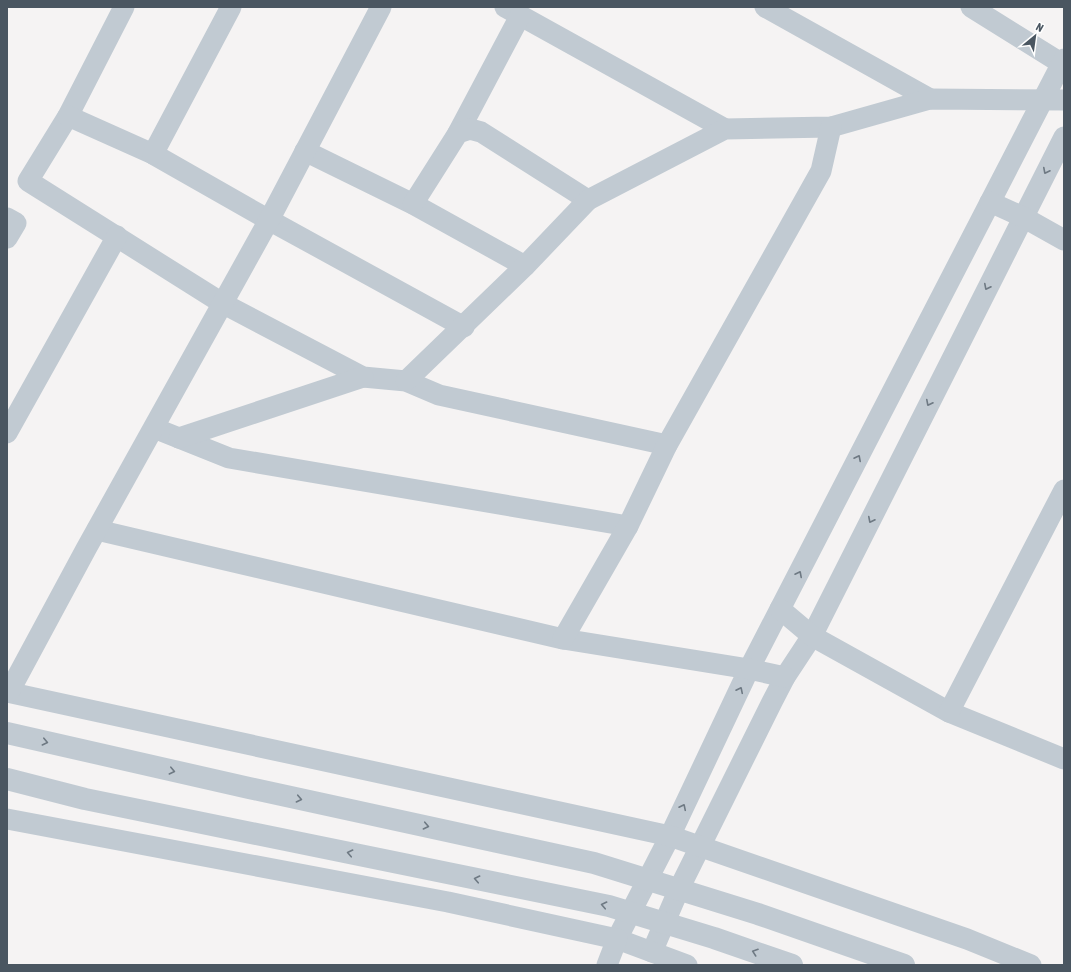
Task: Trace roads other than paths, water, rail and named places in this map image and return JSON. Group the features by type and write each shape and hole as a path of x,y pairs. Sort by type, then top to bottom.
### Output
{"street":[{"path":"124,7 68,116 28,181 222,303 362,376 406,381 439,395 667,445"},
{"path":"153,154 230,7"},
{"path":"381,7 269,220 8,692 670,836 967,939 1031,965"},
{"path":"607,965 617,939 670,836 749,669 1042,99 1063,62 971,7"},
{"path":"771,9 930,99"},
{"path":"413,204 458,132 513,11 725,129"},
{"path":"406,381 464,327 588,200 725,129 831,127 930,99 1064,100"},
{"path":"68,116 153,154 269,220 464,327"},
{"path":"563,640 628,526 667,445 820,171 831,127"},
{"path":"458,132 470,129 481,132 588,200"},
{"path":"652,952 679,889 785,677 812,636 1022,217 1064,137"},
{"path":"305,150 413,204 525,266"},
{"path":"990,202 1022,217 1064,240"},
{"path":"7,218 16,223 7,238"},
{"path":"7,433 117,236"},
{"path":"180,438 362,376"},
{"path":"154,428 229,458 628,526"},
{"path":"949,712 1064,490"},
{"path":"97,530 563,640 749,669 785,677"},
{"path":"780,609 812,636 949,712 1064,759"},
{"path":"7,733 264,791 594,862 758,914 904,965"},
{"path":"7,779 85,799 609,906 714,938 792,965"},
{"path":"7,819 448,902 617,939 687,965"}]}
